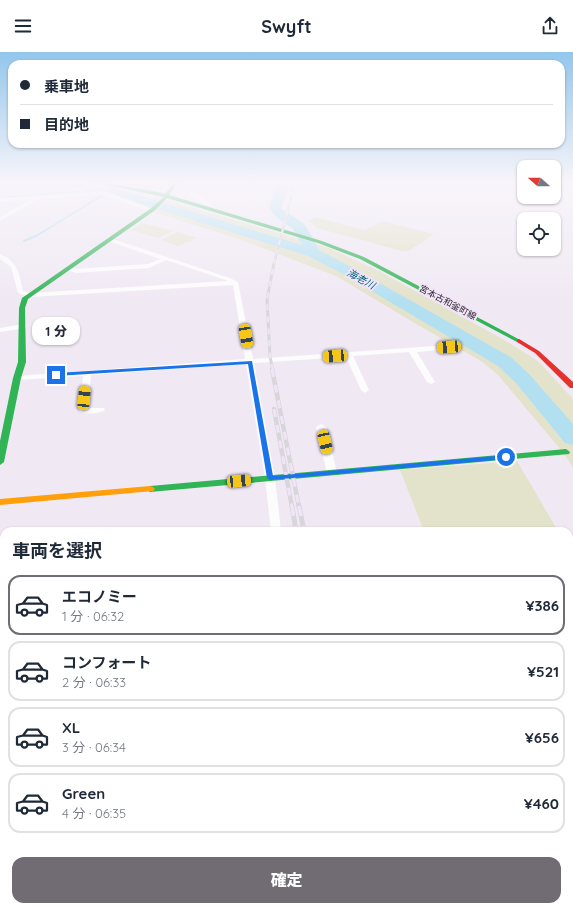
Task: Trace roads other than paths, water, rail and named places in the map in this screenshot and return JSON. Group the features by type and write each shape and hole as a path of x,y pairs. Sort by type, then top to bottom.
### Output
{"street":[{"path":"0,462 23,354 23,304 25,298 134,222"},
{"name":"宮本古和釜町線","path":"254,222 311,239 380,266 511,336 537,352 573,386"},
{"path":"110,240 228,278 236,283 270,478 276,527"},
{"path":"0,256 14,265 18,276 20,292 29,295 236,283"},
{"path":"67,269 76,271 149,266 166,258"},
{"path":"0,330 23,326"},
{"path":"17,378 449,347"},
{"path":"412,350 431,382"},
{"path":"349,355 364,390"},
{"path":"87,373 83,411 101,410"},
{"path":"321,427 332,473"},
{"path":"0,502 566,452"}],"waterway":[{"path":"24,241 38,235 59,222"},
{"name":"海老川","path":"210,222 313,253"},
{"path":"293,222 301,229 313,253"},
{"name":"海老川","path":"313,253 348,271 505,362 523,379 573,438"}],"railway":[{"path":"274,264 285,222"},
{"path":"273,370 270,357 267,299 274,263"},
{"path":"272,369 299,507"},
{"path":"274,409 292,507"},
{"path":"292,506 295,527"},
{"path":"299,506 303,527"}]}
